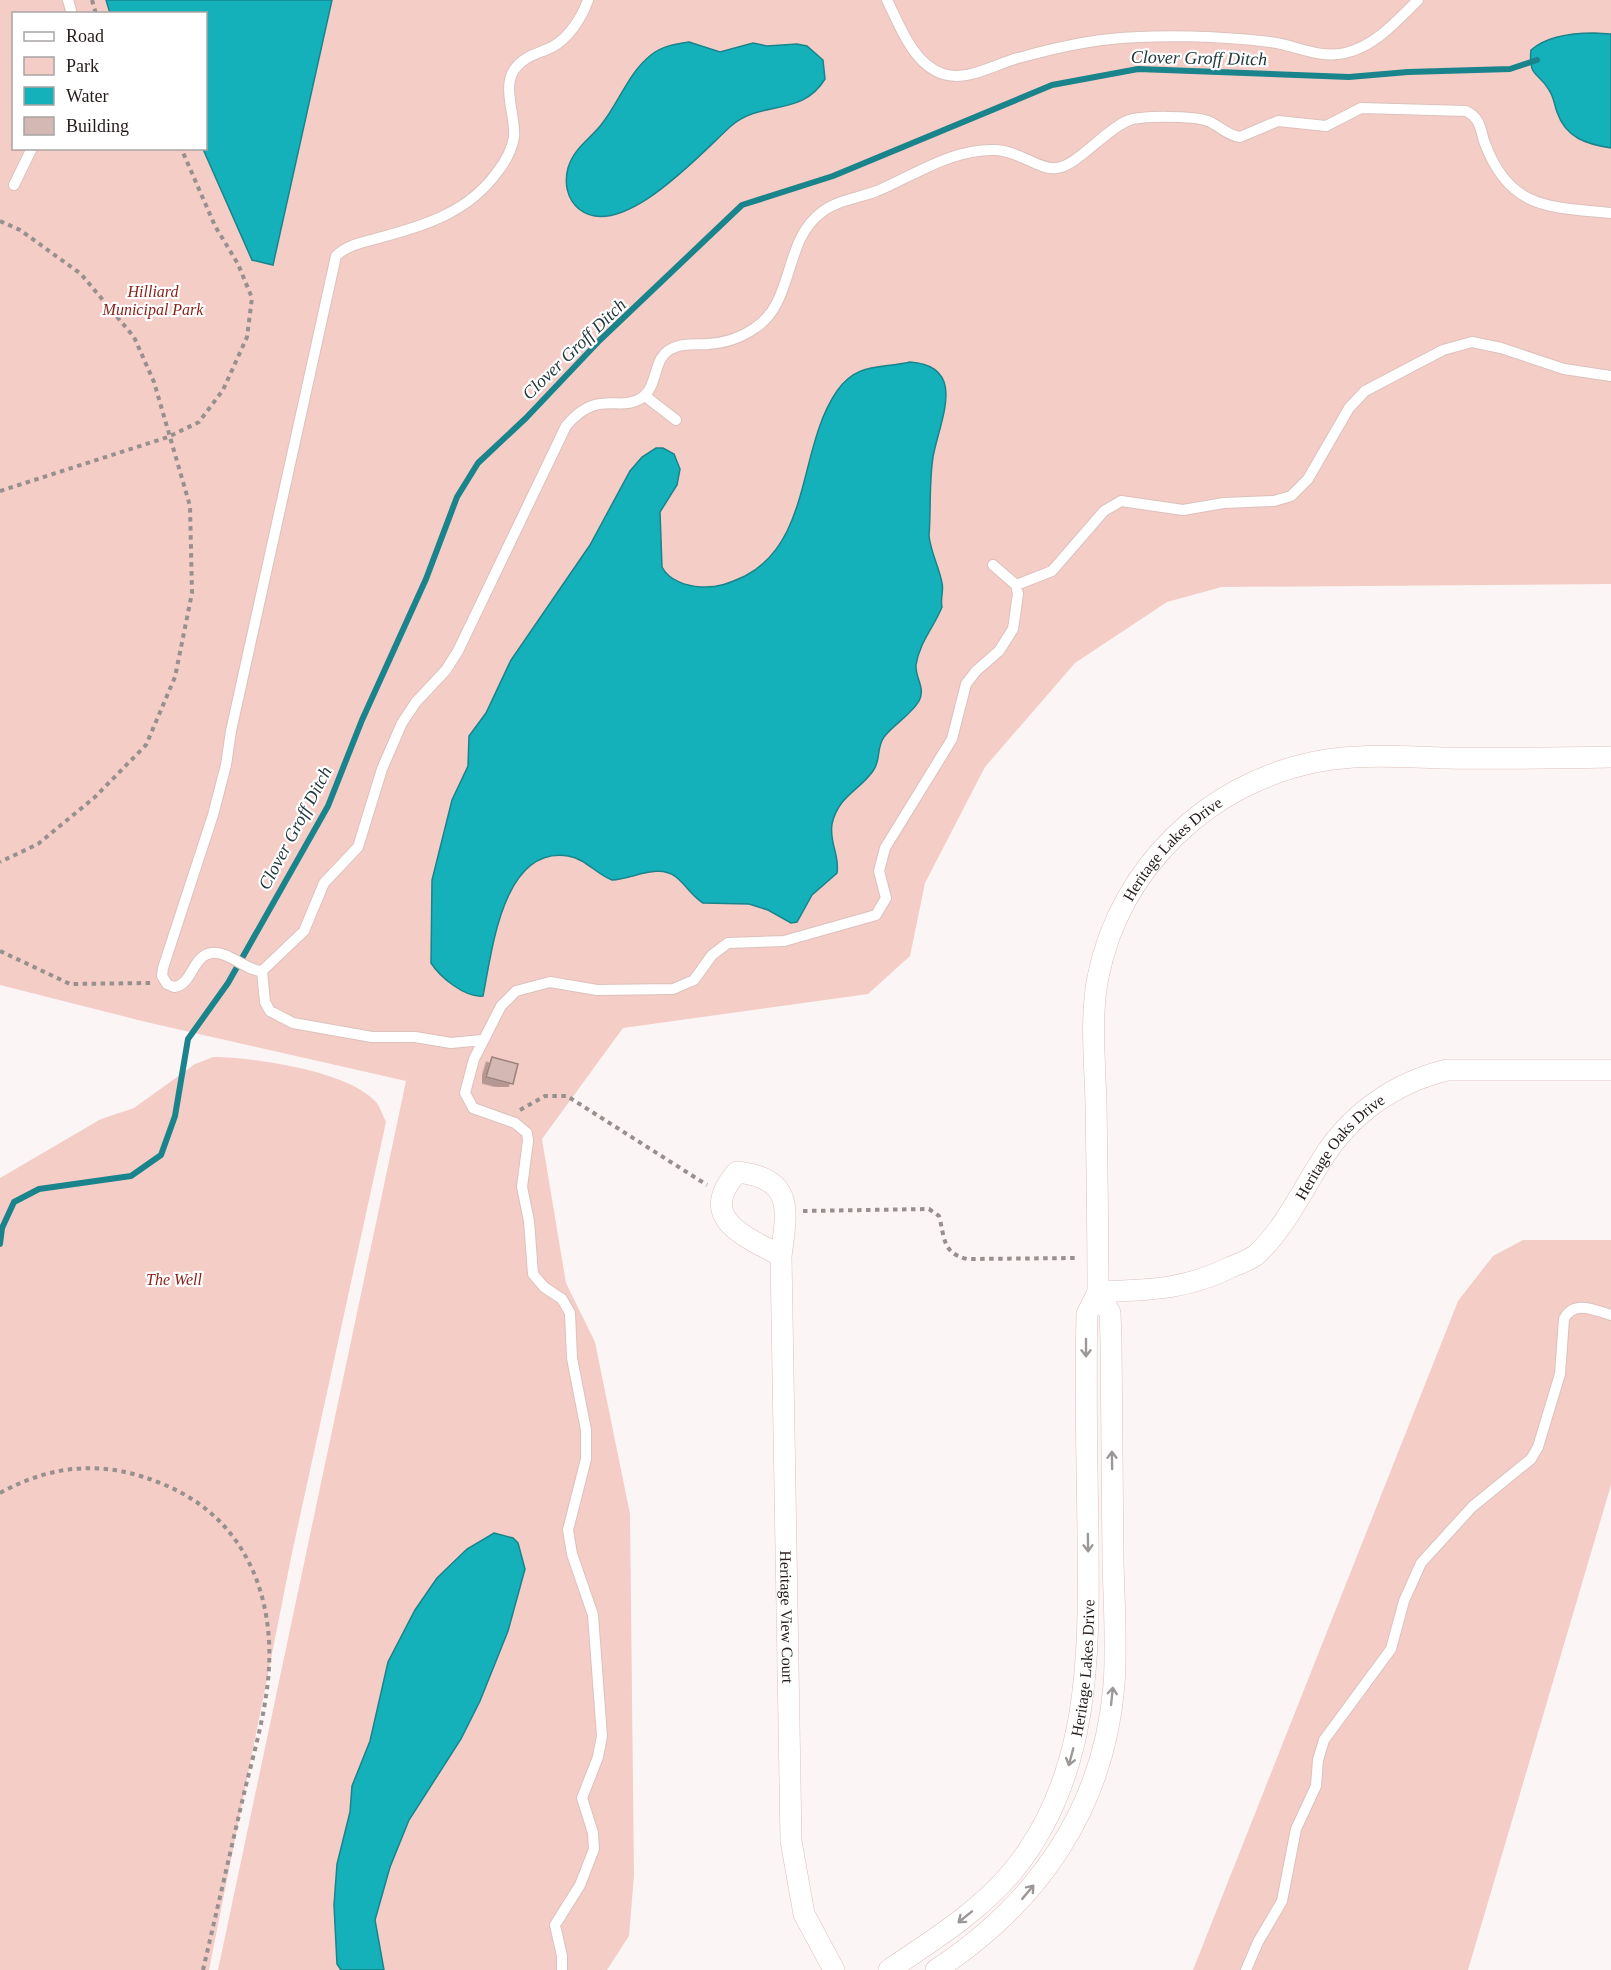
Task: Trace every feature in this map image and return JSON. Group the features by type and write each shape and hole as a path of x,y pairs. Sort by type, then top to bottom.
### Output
{"street":[{"name":"Heritage Lakes Drive","path":"889,1970 954,1926 999,1886 1042,1828 1066,1774 1079,1725 1086,1675 1089,1616 1086,1314 1098,1292 1094,1030 1098,977 1113,924 1128,896 1178,831 1218,800 1263,776 1316,762 1359,758 1611,757"},
{"name":"Heritage Oaks Drive","path":"1098,1292 1161,1290 1187,1285 1209,1278 1254,1256 1284,1222 1337,1137 1358,1115 1394,1089 1421,1077 1447,1070 1611,1070"},
{"path":"781,1256 736,1231 725,1220 720,1200 737,1172 752,1174 769,1181 779,1190 787,1211"},
{"name":"Heritage View Court","path":"787,1211 781,1256 791,1841 804,1914 834,1970"},
{"name":"Heritage Lakes Drive","path":"936,1970 987,1934 1041,1876 1078,1816 1106,1740 1115,1657 1111,1340 1110,1313 1098,1292"}],"lane":[{"path":"256,969 227,957 210,953 200,957 180,986 166,984 162,976 223,779 231,731 336,256 352,245 436,222 455,212 490,182 506,157 514,137 510,76 521,61 554,46 563,39 579,19 588,0"},
{"path":"887,0 906,37 923,61 944,74 964,77 1020,57 1086,42 1122,38 1261,41 1322,54 1344,53 1357,49 1380,36 1418,0"},
{"path":"256,969 304,931 324,883 358,847 382,769 402,723 416,702 446,670 458,651 566,426 584,408 594,404 630,401 645,396 661,357 667,351 680,346 724,341 745,333 764,321 778,298 799,241 822,211 877,191 951,157 970,152 1010,151 1050,168 1064,167 1116,127 1138,118 1197,119 1240,137 1278,121 1326,126 1361,108 1466,111 1478,119 1489,153 1502,177 1522,196 1565,208 1611,213"},
{"path":"14,185 31,150"},
{"path":"1016,585 1052,572 1104,511 1121,501 1183,510 1224,503 1274,501 1291,496 1308,479 1346,414 1360,395 1374,384 1443,350 1472,342 1501,348 1564,369 1611,376"},
{"path":"645,396 676,420"},
{"path":"562,1970 562,1956 555,1925 580,1885 594,1849 593,1833 582,1798 598,1757 602,1736 593,1615 572,1554 568,1530 586,1459 586,1430 572,1358 570,1313 562,1299 544,1287 533,1274 529,1221 522,1187 527,1133 515,1123 473,1108 465,1093 468,1076 482,1041 507,999 516,992 539,983 561,982 597,990 673,988 694,980 712,954 728,944 784,940 876,915 886,898 879,871 885,848 952,739 966,684 1010,637 1017,606 1016,585 993,565"},
{"path":"256,969 265,1002 270,1011 292,1023 372,1037 415,1037 451,1043 482,1041"},
{"path":"1246,1970 1258,1942 1282,1900 1296,1829 1316,1786 1318,1760 1324,1740 1391,1649 1404,1601 1421,1563 1472,1507 1531,1459 1538,1447 1560,1374 1564,1319 1568,1312 1575,1308 1584,1308 1611,1315"}],"path":[{"path":"0,491 168,437 199,423 223,390 247,337 252,298 237,264 215,226 182,150"},
{"path":"0,221 21,230 81,274 134,337 154,382 168,437 190,506 192,593 175,677 146,745 95,797 38,844 0,862"},
{"path":"0,951 70,984 155,983"},
{"path":"500,1118 545,1096 567,1096 697,1180 723,1192"},
{"path":"787,1211 929,1209 939,1216 949,1251 955,1256 967,1259 1098,1257"},
{"path":"0,1494 47,1472 110,1467 141,1474 179,1490 207,1509 237,1541 258,1580 269,1623 266,1695 202,1970"}],"green space":[{"name":"Hilliard Municipal Park","path":"0,0 1611,0 1611,584 1222,587 1167,602 1075,663 985,767 925,883 910,956 868,994 623,1028 542,1139 566,1283 595,1342 630,1514 634,1875 629,1936 607,1970 218,1970 406,1081 146,1022 0,985"},
{"name":"The Well","path":"213,1057 274,1063 344,1081 362,1090 375,1101 386,1122 292,1553 209,1970 0,1970 0,1178 101,1119 134,1108 195,1064"},
{"path":"1523,1240 1611,1240 1611,1485 1468,1970 1193,1970 1458,1301 1493,1256"}],"water":[{"path":"106,0 332,0 273,265 252,260 203,150 207,150 207,12 110,12"},
{"path":"1594,33 1611,34 1611,148 1585,142 1571,134 1561,121 1551,93 1531,66 1531,50 1537,45 1552,38"},
{"path":"689,42 720,52 753,43 767,46 797,44 807,46 823,60 825,79 805,99 755,113 731,126 681,173 638,205 616,214 596,216 579,209 569,196 566,179 574,155 601,125 643,62 660,49"},
{"path":"910,362 928,366 939,374 945,385 944,413 933,457 929,536 942,583 942,607 923,642 916,665 921,687 919,701 912,711 884,737 873,771 844,800 835,815 831,831 838,867 837,873 812,895 797,922 791,923 768,910 749,904 703,903 680,880 669,873 661,871 612,880 574,858 546,857 528,867 514,884 504,906 496,930 483,996 469,994 454,986 431,963 432,880 452,800 468,766 469,736 486,713 511,660 590,545 630,471 642,457 656,448 663,448 674,454 680,469 677,485 660,512 662,567 665,572 679,582 696,586 713,587 734,581 767,560 782,540 793,517 825,414 837,391 853,375 861,371"},
{"path":"494,1533 513,1538 518,1543 525,1569 508,1631 480,1701 461,1739 409,1820 390,1867 375,1920 384,1970 341,1970 337,1964 334,1905 337,1864 350,1812 352,1786 370,1741 388,1662 415,1610 437,1578 467,1549"}],"building":[{"path":"492,1057 518,1064 513,1084 486,1077"}],"waterway":[{"name":"Clover Groff Ditch","path":"0,1244 2,1228 14,1202 39,1189 131,1176 161,1155 175,1116 188,1039 228,983 328,806 362,720 426,579 457,497 478,463 526,418 600,340 742,205 833,176 1052,85 1138,69 1349,77 1408,72 1510,69 1537,60"}]}
